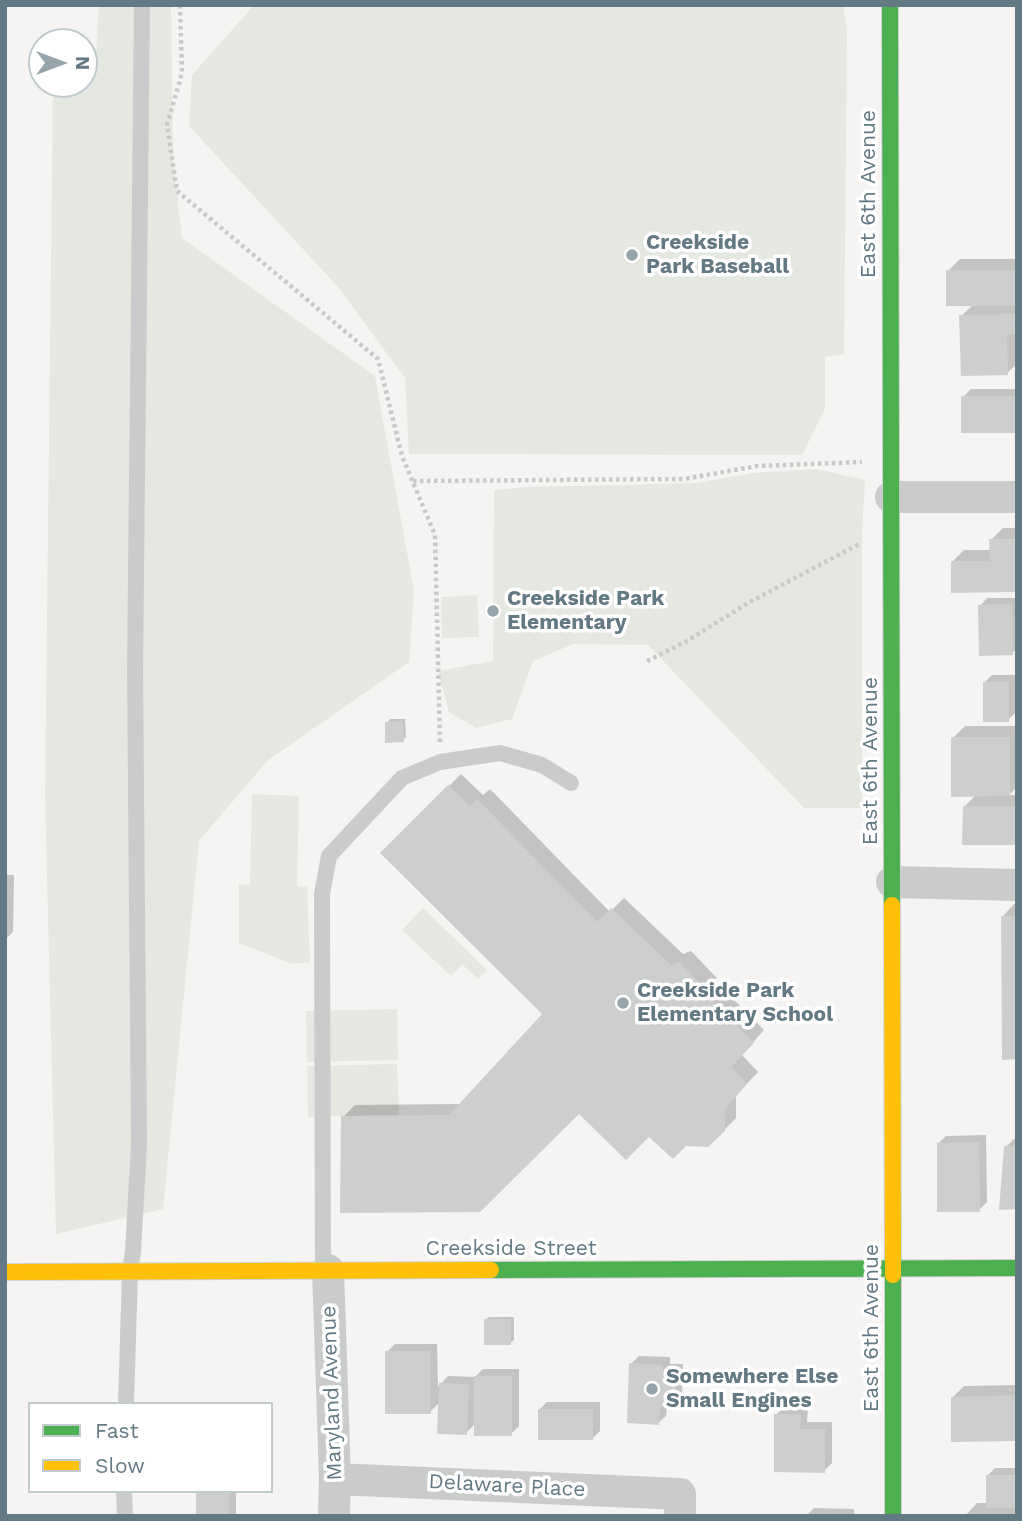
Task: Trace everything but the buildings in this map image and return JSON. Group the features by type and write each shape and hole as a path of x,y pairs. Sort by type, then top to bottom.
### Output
{"street":[{"name":"East 6th Avenue","path":"890,5 893,1516"},
{"path":"891,497 1017,497"},
{"path":"892,882 1017,885"},
{"name":"Creekside Street","path":"5,1272 1017,1268"},
{"name":"Maryland Avenue","path":"325,1270 335,1479 334,1516"},
{"name":"Delaware Place","path":"335,1479 680,1505"}],"lane":[{"path":"125,1402 130,1271 139,1145 135,669 142,5"},
{"path":"325,1270 322,894 329,856 402,778 440,762 500,753 542,765 571,783"},
{"path":"124,1493 125,1516"}],"path":[{"path":"180,5 182,73 167,125 177,191 378,359 402,456 435,535 440,762"},
{"path":"413,481 684,479 757,466 864,462"},
{"path":"647,661 861,543"}],"shaded area":[{"path":"99,5 171,5 173,157 182,238 375,376 414,591 409,662 267,761 199,841 163,1209 56,1234 45,797 53,98 98,98"},
{"path":"254,5 843,5 847,31 844,354 825,357 825,409 802,455 409,454 405,378 338,287 189,126 192,75"},
{"path":"816,469 865,480 862,533 862,808 804,808 648,645 573,644 533,661 512,719 476,728 449,712 438,671 493,661 494,490 696,483 752,473"},
{"path":"477,595 479,637 442,638 441,597"},
{"path":"252,794 299,796 297,886 307,887 310,962 292,964 239,943 239,884 250,885"},
{"path":"423,908 487,970 478,979 462,964 451,976 402,930"},
{"path":"397,1009 398,1060 307,1062 306,1011"},
{"path":"397,1064 399,1115 308,1117 307,1066"}],"traffic: fast":[{"path":"890,5 892,905"},
{"path":"491,1270 1017,1268"},
{"path":"893,1275 893,1516"}],"traffic: slow":[{"path":"892,905 893,1275"},
{"path":"5,1272 491,1270"}],"place":[{"name":"Creekside Park Baseball","path":"632,255"},
{"name":"Creekside Park Elementary","path":"493,611"},
{"name":"Creekside Park Elementary School","path":"623,1003"},
{"name":"Somewhere Else Small Engines","path":"652,1389"}]}
